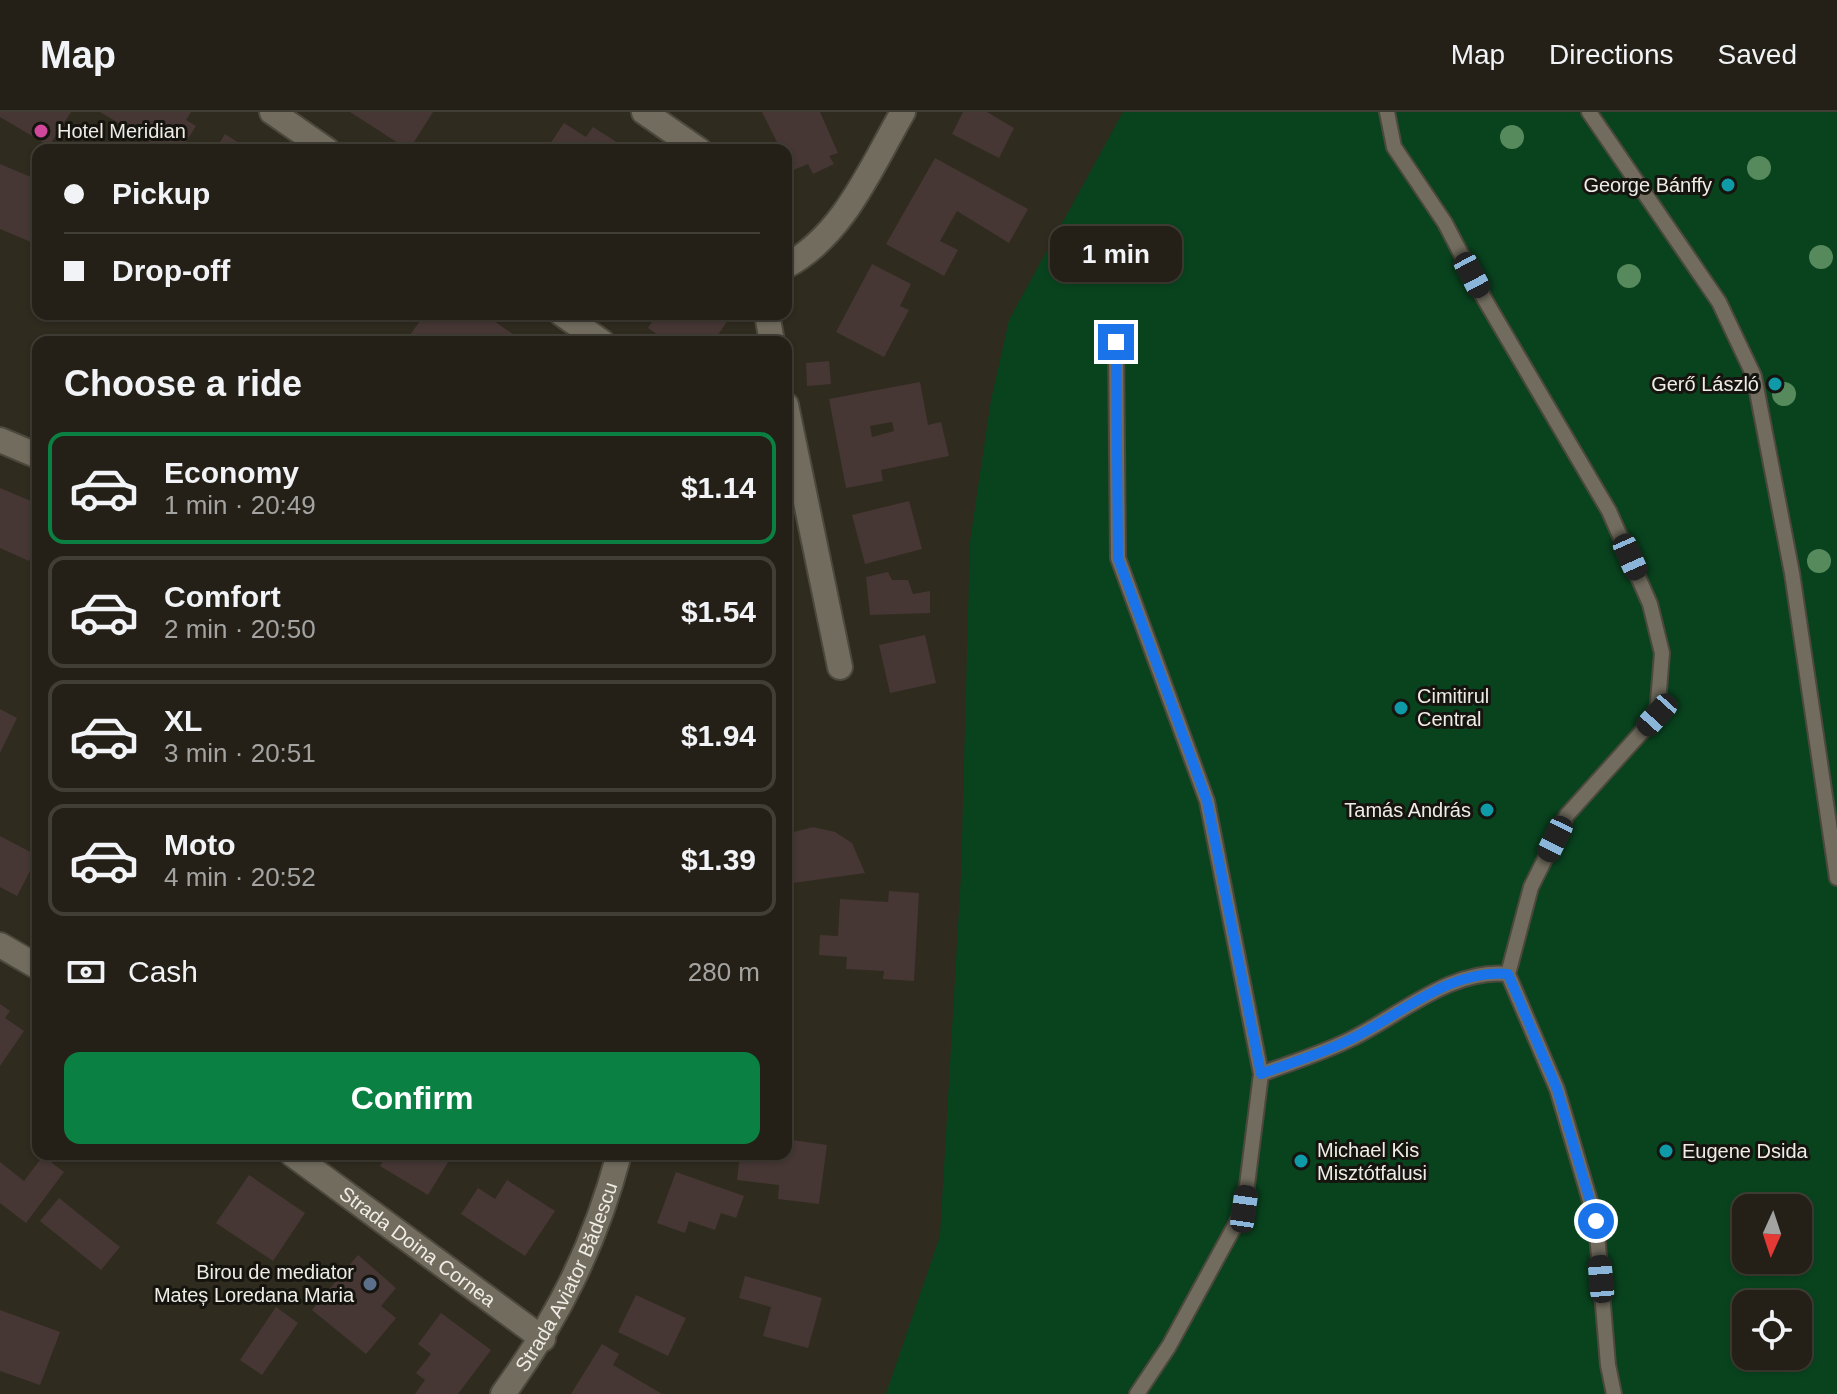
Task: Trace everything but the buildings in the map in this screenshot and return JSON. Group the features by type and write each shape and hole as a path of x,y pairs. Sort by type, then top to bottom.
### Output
{"street":[{"path":"272,112 318,144"},
{"path":"644,112 690,144"},
{"path":"792,263 809,254 839,222 903,112"},
{"path":"571,320 593,336"},
{"path":"792,434 840,667"},
{"path":"0,440 32,453"},
{"path":"0,945 32,964"},
{"name":"Strada Doina Cornea","path":"300,1160 543,1339"},
{"name":"Strada Aviator Bădescu","path":"503,1394 543,1339 591,1242 617,1160"}],"lane":[{"path":"1387,112 1394,147 1445,223 1485,300 1609,511 1650,604 1662,653 1657,715 1567,815 1531,887 1508,974 1557,1089 1596,1221 1608,1365 1614,1394"},
{"path":"1589,112 1719,302 1754,376 1792,573 1837,878"},
{"path":"1116,342 1118,558 1207,801 1261,1074 1244,1209 1169,1346 1137,1394"},
{"path":"1261,1074 1349,1040 1439,990 1490,972 1508,974"}],"green space":[{"name":"Cimitirul Central","path":"1123,112 1837,112 1837,1394 886,1394 940,1236 961,875 970,541 991,400 1009,320"}],"place":[{"name":"Hotel Meridian","path":"41,131"},
{"name":"George Bánffy","path":"1728,185"},
{"name":"Gerő László","path":"1775,384"},
{"name":"Cimitirul Central","path":"1401,708"},
{"name":"Tamás András","path":"1487,810"},
{"name":"Eugene Dsida","path":"1666,1151"},
{"name":"Michael Kis Misztótfalusi","path":"1301,1161"},
{"name":"Birou de mediator Mateș Loredana Maria","path":"370,1284"}],"route":[{"path":"1116,342 1118,558 1207,801 1261,1074 1349,1040 1439,990 1490,972 1508,974 1557,1089 1596,1221"}]}
